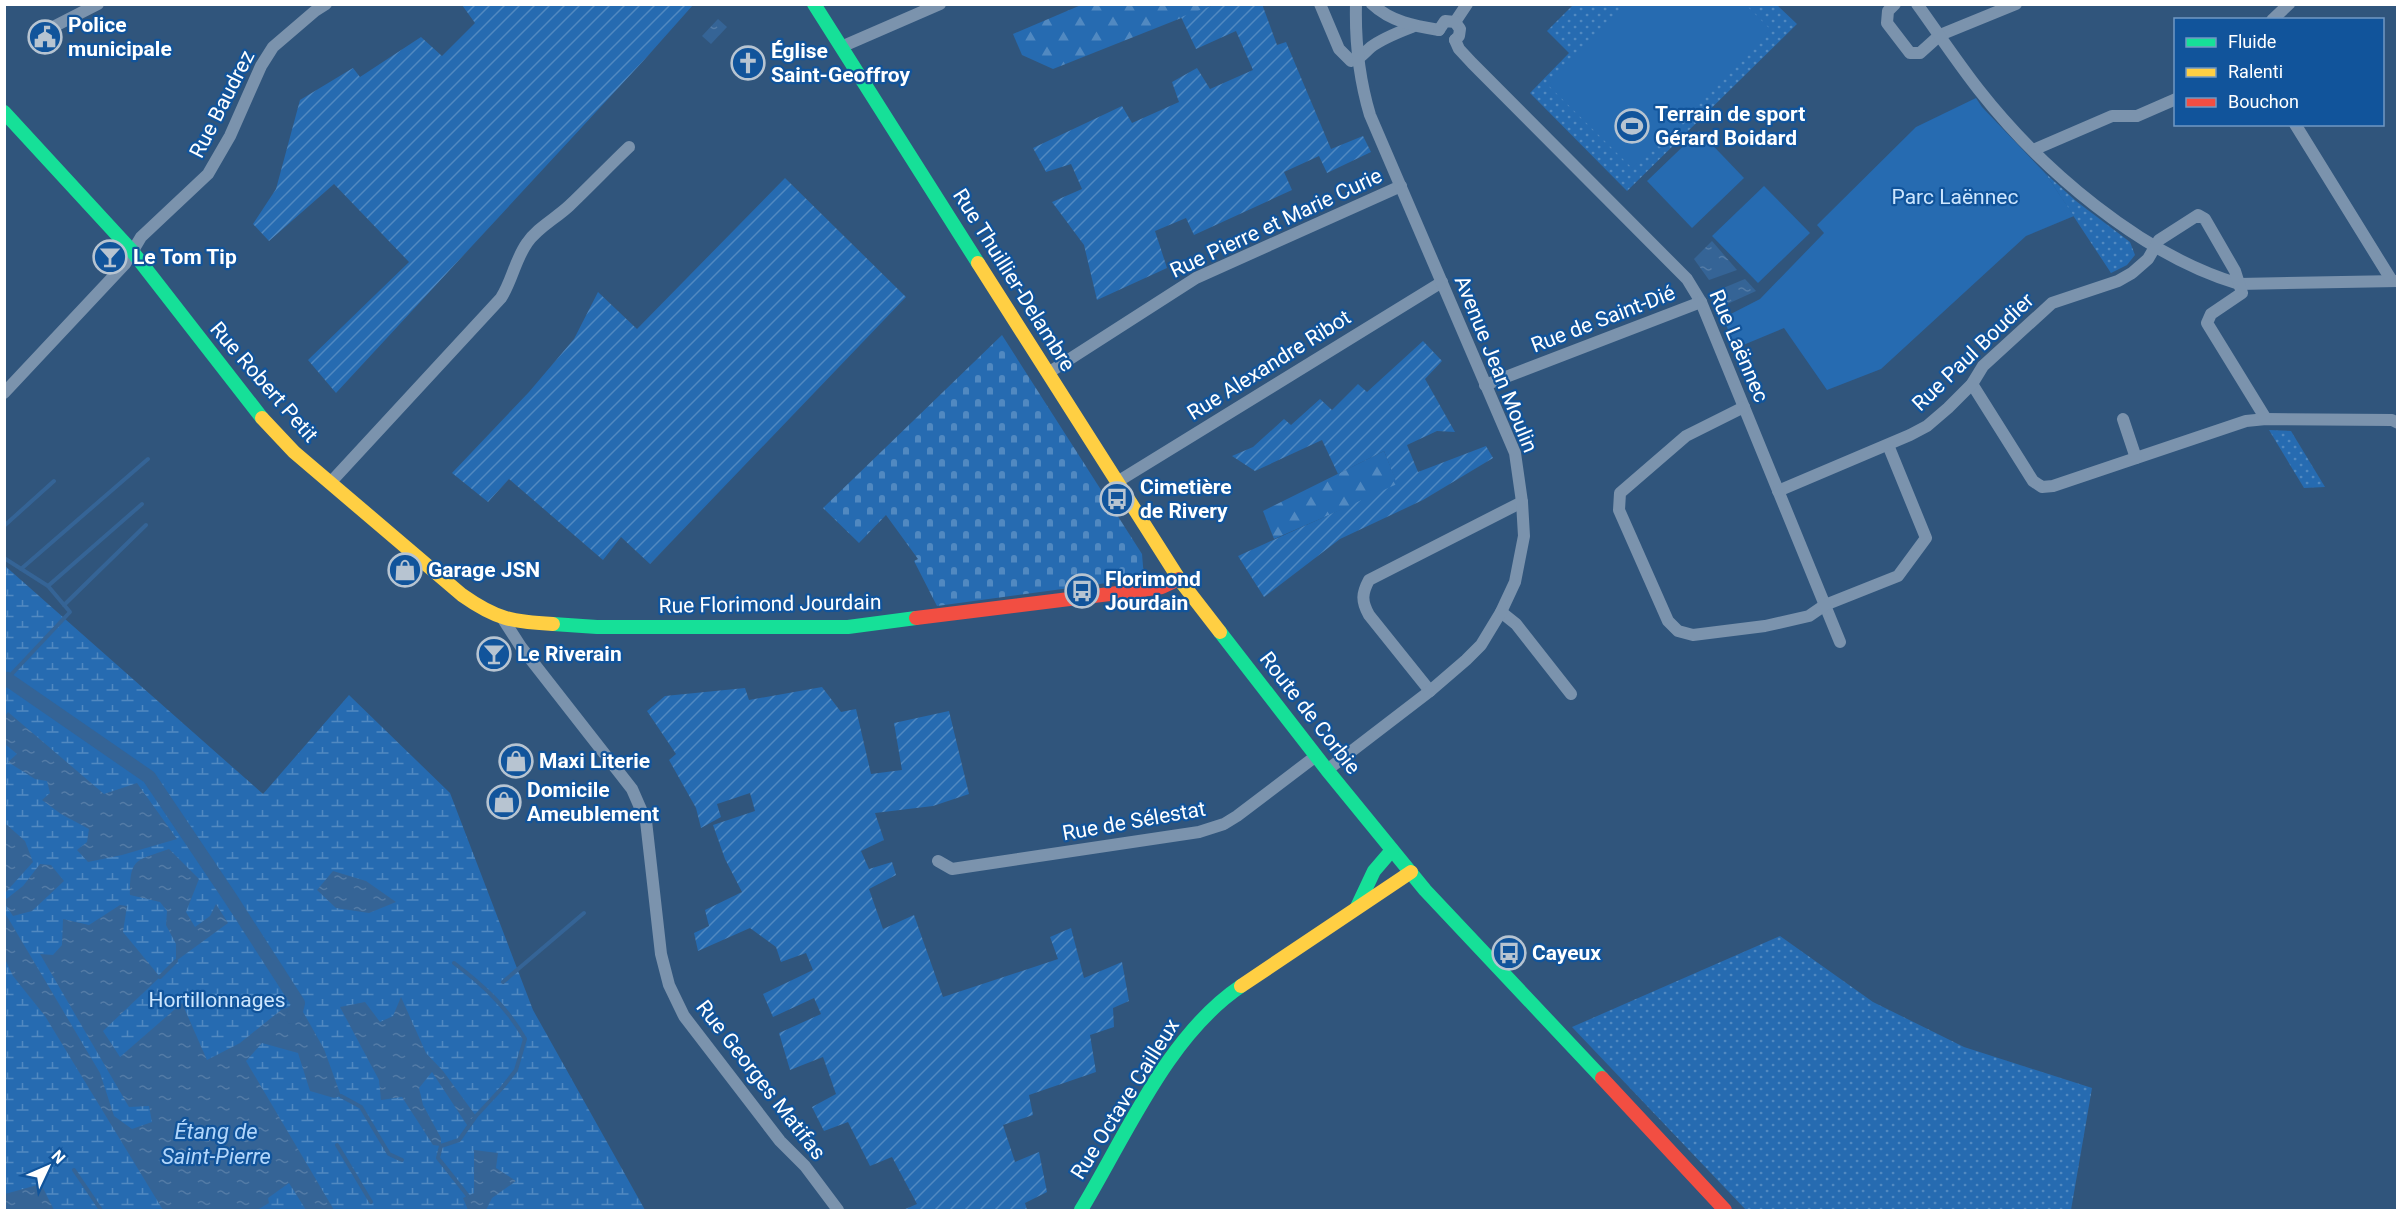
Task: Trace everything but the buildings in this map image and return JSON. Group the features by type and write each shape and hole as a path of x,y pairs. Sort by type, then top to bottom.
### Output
{"street":[{"path":"53,27 98,4"},
{"name":"Rue Baudrez","path":"4,393 125,264 141,237 208,174 230,136 261,66 273,47 326,4"},
{"name":"Rue Thuillier-Delambre","path":"814,4 1179,579"},
{"path":"840,47 940,4"},
{"path":"1320,4 1339,49 1351,61 1372,47 1412,27"},
{"name":"Avenue Jean Moulin","path":"1327,770 1430,691 1481,645 1501,612 1515,582 1524,536 1515,453 1370,115 1357,59 1356,4"},
{"path":"1372,4 1387,16 1412,27 1439,30"},
{"path":"1455,22 1467,4"},
{"path":"1895,4 1888,11 1887,23 1910,53 1920,53 1940,35 2016,4"},
{"path":"1917,4 1980,91 2033,150 2108,216 2154,247 2218,278 2239,284 2395,281"},
{"path":"2274,18 2289,4"},
{"path":"1439,30 1445,21 1455,22"},
{"path":"1439,30 1444,39 1455,40 1460,30 1455,22"},
{"name":"Rue Laënnec","path":"1455,40 1459,49 1472,63 1679,271 1701,302 1840,642"},
{"path":"2033,150 2112,116 2137,116 2174,99"},
{"name":"Rue Robert Petit","path":"4,112 132,251 265,421 294,452 462,595 485,611 503,619"},
{"path":"2296,126 2395,281"},
{"path":"330,483 501,298 510,284 518,259 527,242 629,147"},
{"name":"Rue Pierre et Marie Curie","path":"1048,373 1196,278 1401,186"},
{"name":"Rue Paul Boudier","path":"1778,491 1888,445 1927,426 1972,384 1983,366 2052,303 2118,281 2132,273 2148,259 2160,240 2198,215 2205,219 2235,271 2239,284"},
{"name":"Rue Alexandre Ribot","path":"1117,482 1442,282"},
{"path":"2239,284 2242,293 2211,314 2207,323 2266,419"},
{"name":"Rue de Saint-Dié","path":"1485,385 1701,302"},
{"path":"1972,384 2033,481 2042,487 2054,486 2246,422 2266,419 2392,420 2397,423"},
{"path":"1744,407 1686,436 1620,494 1619,510 1668,621 1678,631 1693,635 1765,626 1809,616 1825,605 1898,576 1926,538 1888,445"},
{"path":"2122,419 2136,458"},
{"path":"1430,691 1369,615 1362,603 1365,587 1369,580 1522,502"},
{"name":"Rue Florimond Jourdain","path":"503,619 528,623 597,627 848,627 1142,591 1171,584 1179,579"},
{"name":"Route de Corbie","path":"1179,579 1327,770 1411,872 1725,1210"},
{"path":"1501,612 1516,624 1571,694"},
{"name":"Rue Georges Matifas","path":"503,619 521,647 627,782 641,807 646,821 661,954 669,985 684,1016 780,1141 805,1166 838,1210"},
{"name":"Rue de Sélestat","path":"938,861 951,869 1199,832 1224,824 1237,816 1316,756"},
{"path":"1356,908 1374,871 1392,850"},
{"name":"Rue Octave Cailleux","path":"1081,1210 1178,1048 1197,1022 1219,1001 1411,872"}],"green space":[{"path":"1262,4 1277,45 1286,42 1331,149 1363,136 1371,152 1327,173 1319,156 1284,172 1292,190 1194,235 1186,218 1155,231 1167,268 1097,300 1084,245 1052,202 1082,189 1071,164 1046,172 1033,148 1122,106 1132,123 1179,102 1172,82 1197,68 1210,89 1253,70 1236,31 1196,49 1181,17 1214,5"},
{"name":"Terrain de sport Gérard Boidard","path":"1628,4 1746,5 1770,29 1632,168 1548,85"},
{"path":"462,5 693,5 336,393 308,360 409,262 334,184 269,241 253,224 276,189 300,100 353,68 360,77 421,37 442,56 475,23"},
{"path":"1081,5 1214,5 1053,69 1022,55 1013,34"},
{"name":"Terrain de sport Gérard Boidard","path":"1573,5 1777,5 1797,24 1627,191 1530,93 1569,53 1547,31"},
{"name":"Parc Laënnec","path":"1976,98 2045,173 2074,216 2026,236 1881,369 1827,390 1784,328 1736,348 1723,318 1760,299 1824,233 1817,225 1916,127"},
{"path":"1699,131 1744,178 1692,228 1647,181"},
{"path":"2045,173 2076,201 2130,242 2135,255 2127,265 2111,273"},
{"path":"785,178 906,297 650,564 621,537 603,560 509,479 488,502 452,473 529,392 574,339 598,292 637,329"},
{"path":"1764,186 1810,233 1758,283 1712,236"},
{"path":"1002,335 1142,554 1144,578 937,606 914,561 918,559 886,515 859,543 823,508"},
{"path":"1423,341 1442,361 1425,379 1455,432 1437,431 1407,445 1418,472 1486,446 1493,458 1423,500 1340,539 1264,597 1238,556 1397,484 1384,451 1338,474 1322,440 1255,471 1232,456 1253,447 1284,419 1291,425 1320,399 1332,410 1358,384 1367,392"},
{"path":"2269,430 2291,431 2325,487 2304,488"},
{"path":"1384,451 1398,485 1274,539 1263,511"},
{"name":"Hortillonnages","path":"4,565 263,794 349,695 450,793 533,1010 645,1210 5,1210"},
{"path":"822,687 841,712 856,709 871,774 902,770 894,723 949,711 969,794 933,806 875,813 884,840 861,851 869,869 892,862 896,875 869,889 883,929 914,915 943,997 1058,959 1050,937 1071,928 1084,978 1122,962 1129,1001 1113,1008 1114,1027 1090,1035 1096,1072 1029,1095 1033,1115 1003,1125 1015,1162 1039,1152 1047,1192 1025,1203 1027,1210 903,1210 917,1204 892,1157 870,1166 848,1122 824,1131 812,1107 836,1094 823,1057 790,1070 779,1033 821,1014 814,998 773,1017 763,994 813,970 806,953 781,962 776,947 750,928 698,951 694,933 709,926 705,910 742,892 725,859 713,825 755,811 750,793 717,804 721,817 701,828 696,808 669,760 676,754 647,711 665,696 745,688 749,700"},
{"path":"1780,936 1873,1002 1964,1047 2092,1088 2071,1210 1746,1210 1572,1027"}],"water":[{"path":"718,19 727,27 711,44 702,36"},
{"path":"1712,241 1737,270 1709,280 1694,259"},
{"path":"1745,279 1756,291 1723,306 1716,291"},
{"path":"8,712 104,794 137,783 177,839 88,862 77,850 87,842 89,829 61,814 42,800 50,793 47,781 35,779 8,762 17,754 5,744 5,716"},
{"path":"6,824 25,841 33,862 5,893"},
{"path":"169,849 199,879 186,912 195,927 210,916 216,904 228,923 176,961 176,944 166,925 167,911 160,902 130,895 131,873 137,862"},
{"path":"40,864 51,865 64,881 32,911 13,916 5,900 23,886"},
{"path":"333,871 366,881 396,902 369,913 336,908 317,890"},
{"name":"Étang de Saint-Pierre","path":"120,905 127,906 123,932 160,977 103,1031 120,1057 182,1003 207,1060 240,1043 281,1010 298,1003 324,1049 341,1096 334,1098 310,1091 298,1053 262,1043 246,1061 334,1210 306,1210 289,1183 268,1198 269,1203 257,1210 163,1210 45,1016 13,976 5,959 5,913 100,1073 114,1116 132,1129 152,1122 149,1106 129,1107 40,954 53,955 62,945 63,919 89,925"},
{"path":"401,997 426,1053 443,1071 476,1116 469,1128 432,1072 419,1088 423,1105 441,1138 441,1146 433,1145 402,1097 381,1100 379,1080 340,1007 365,1002 380,1022 393,1016"},
{"path":"474,1150 498,1153 496,1168 516,1181 492,1198 486,1210 468,1210 463,1198 474,1193"},
{"path":"41,1184 54,1210 5,1210 5,1194"}],"waterway":[{"path":"21,569 148,459"},
{"path":"4,526 54,481"},
{"path":"48,586 142,504"},
{"path":"64,605 146,525"},
{"path":"4,558 48,586 70,612 7,679"},
{"path":"4,681 7,679 149,777 298,1003 295,1015 292,1017"},
{"path":"503,982 584,913"},
{"path":"160,977 176,961"},
{"path":"454,963 494,997 525,1039 516,1070 502,1088 476,1116 459,1140 441,1146 438,1158 468,1196"},
{"path":"341,1096 361,1107 389,1154 402,1160"},
{"path":"337,1145 371,1202"},
{"path":"74,1170 101,1210"}],"traffic: fast":[{"path":"814,4 978,263"},
{"path":"4,112 132,251 262,418"},
{"path":"553,624 597,627 848,627 916,618"},
{"path":"1220,632 1327,770 1425,890 1602,1078"},
{"path":"1357,907 1374,871 1392,850"},
{"path":"1081,1210 1150,1089 1170,1059 1215,1007 1241,986"}],"traffic: slow":[{"path":"978,263 1179,579 1220,632"},
{"path":"262,418 294,452 462,595 505,618 553,624"},
{"path":"1241,986 1411,872"}],"traffic: jam":[{"path":"916,618 1142,590 1162,587 1179,579"},
{"path":"1602,1078 1725,1210"}],"place":[{"name":"Police municipale","path":"45,37"},
{"name":"Église Saint-Geoffroy","path":"748,63"},
{"name":"Terrain de sport Gérard Boidard","path":"1632,126"},
{"name":"Le Tom Tip","path":"110,257"},
{"name":"Cimetière de Rivery","path":"1117,499"},
{"name":"Garage JSN","path":"405,570"},
{"name":"Florimond Jourdain","path":"1082,591"},
{"name":"Le Riverain","path":"494,654"},
{"name":"Maxi Literie","path":"516,761"},
{"name":"Domicile Ameublement","path":"504,802"},
{"name":"Cayeux","path":"1509,953"}]}
